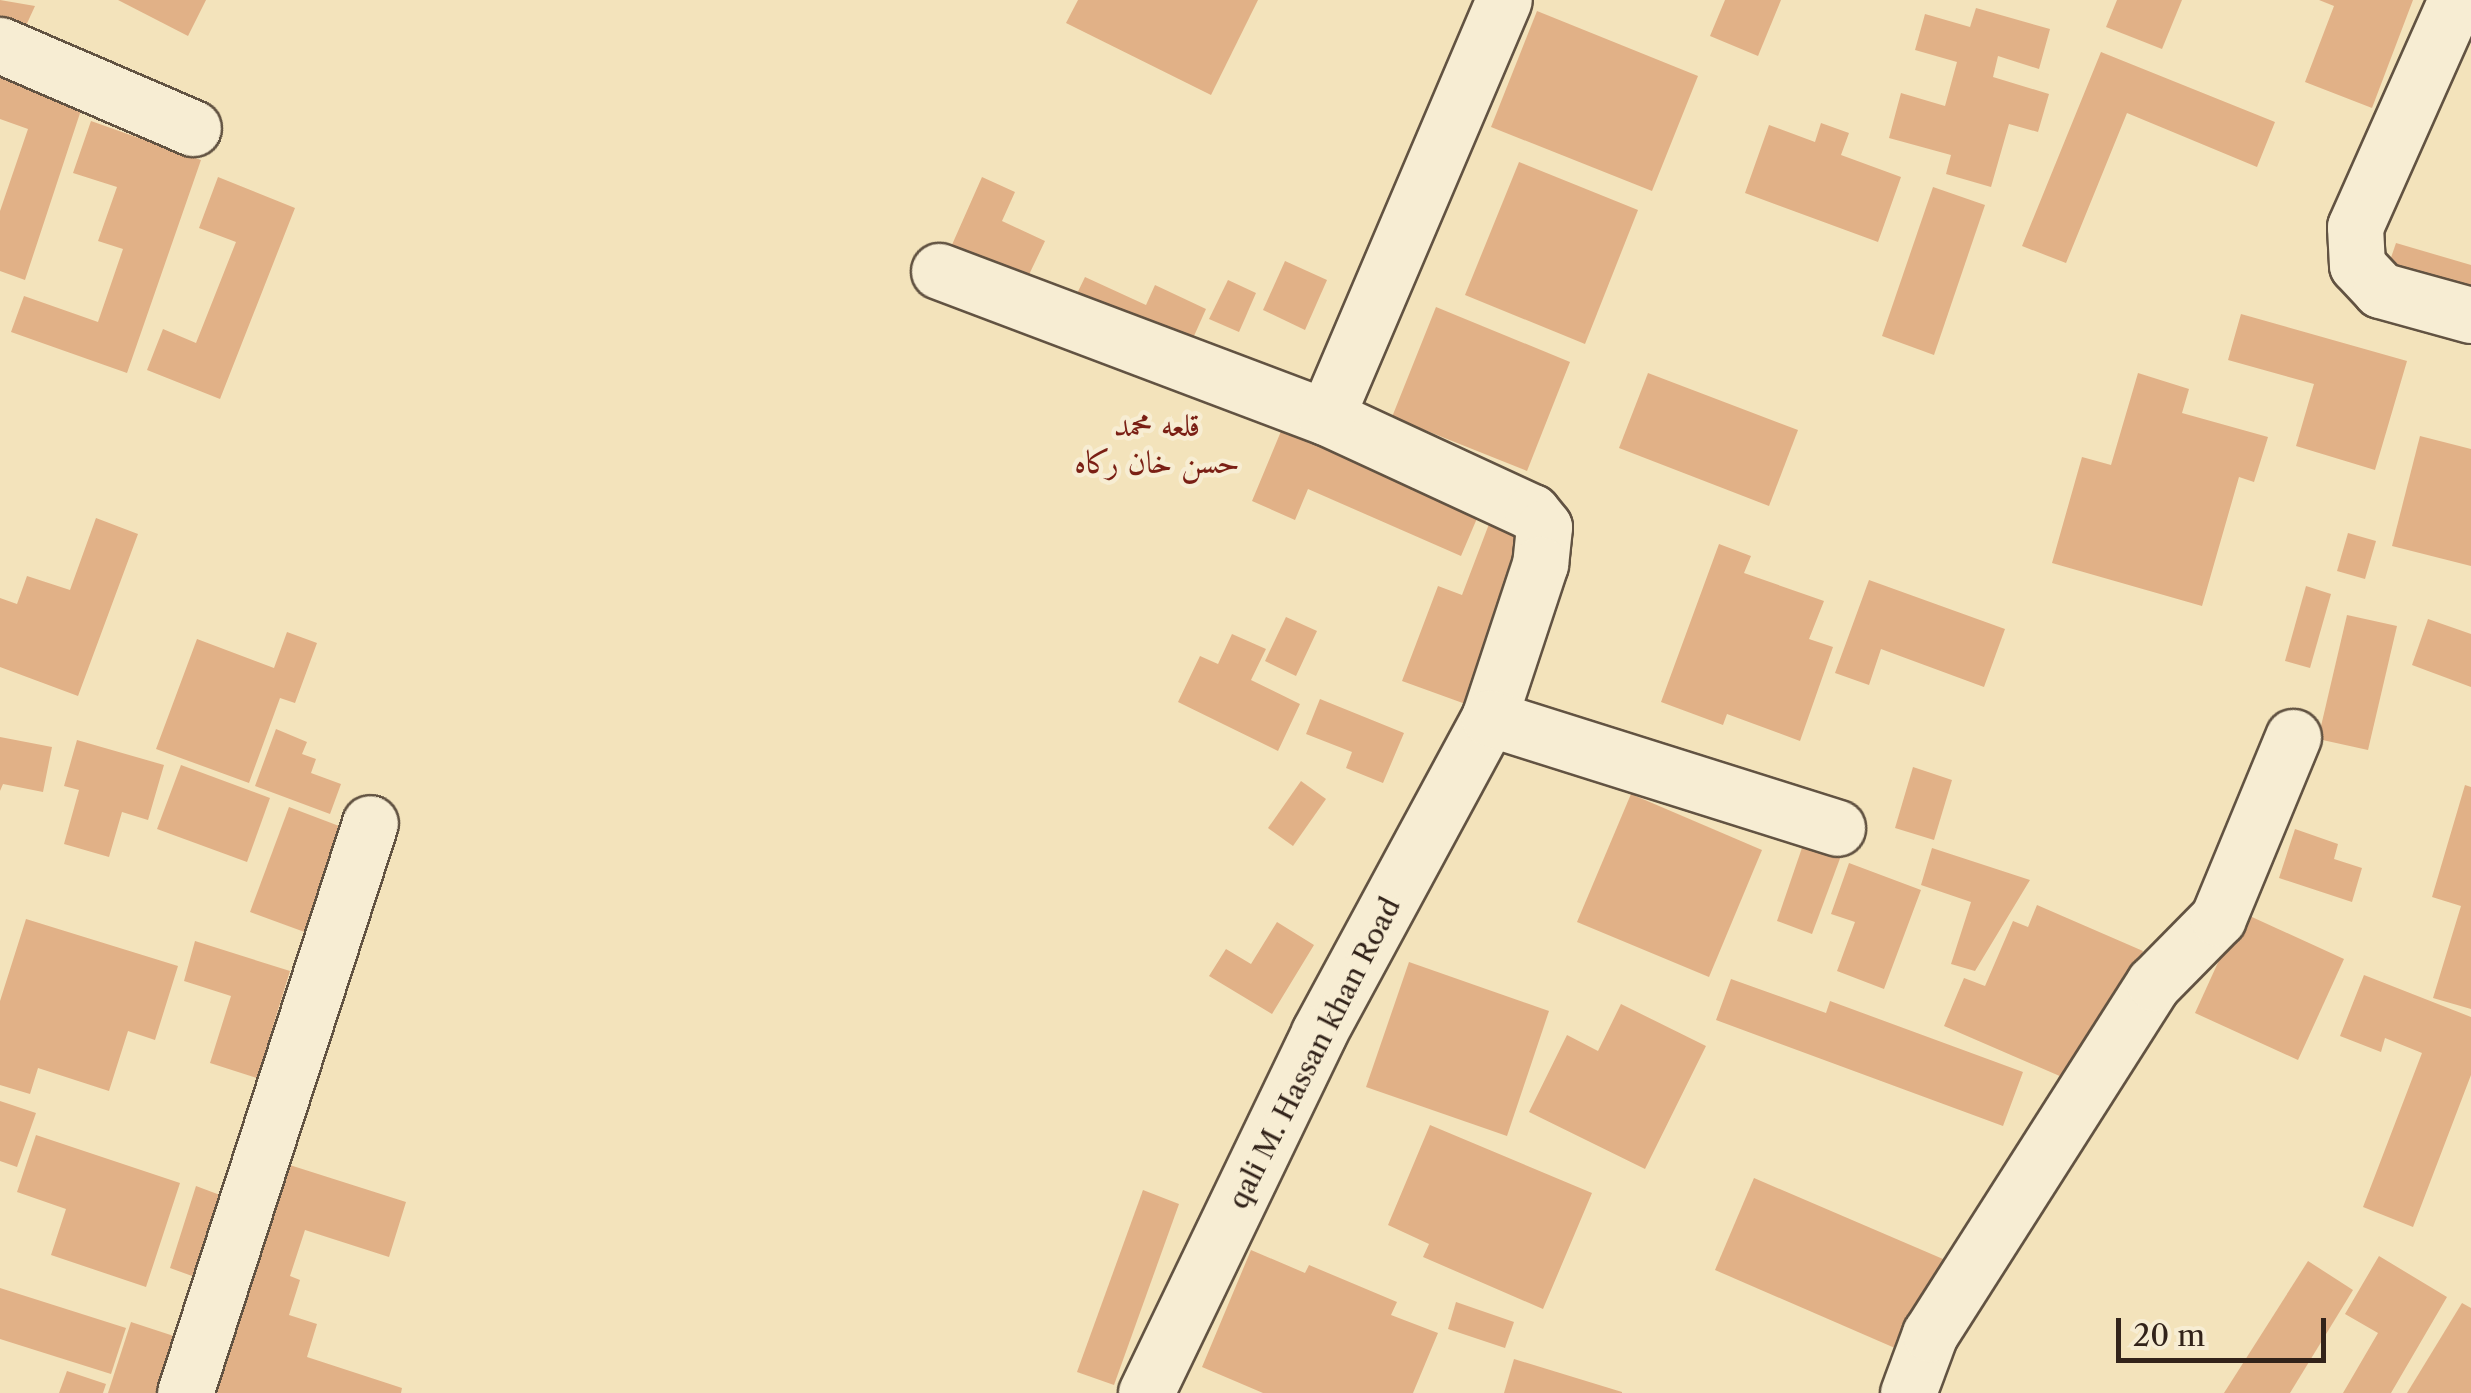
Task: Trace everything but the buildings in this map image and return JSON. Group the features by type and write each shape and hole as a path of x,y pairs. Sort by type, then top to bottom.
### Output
{"street":[{"path":"939,271 1326,417 1504,0"},
{"path":"2456,0 2355,226 2357,265 2380,290 2471,315"},
{"path":"0,45 193,128"},
{"name":"qali M. Hassan khan Road","path":"1146,1393 1320,1033 1489,718 1540,564 1544,527 1532,512 1326,417"},
{"path":"1489,718 1837,828"},
{"path":"1908,1393 1930,1334 2154,983 2218,918 2293,737"},
{"path":"186,1393 370,823"}],"district":[{"name":"قلعه محمد حسن خان رکاه","path":"1157,444"}]}
